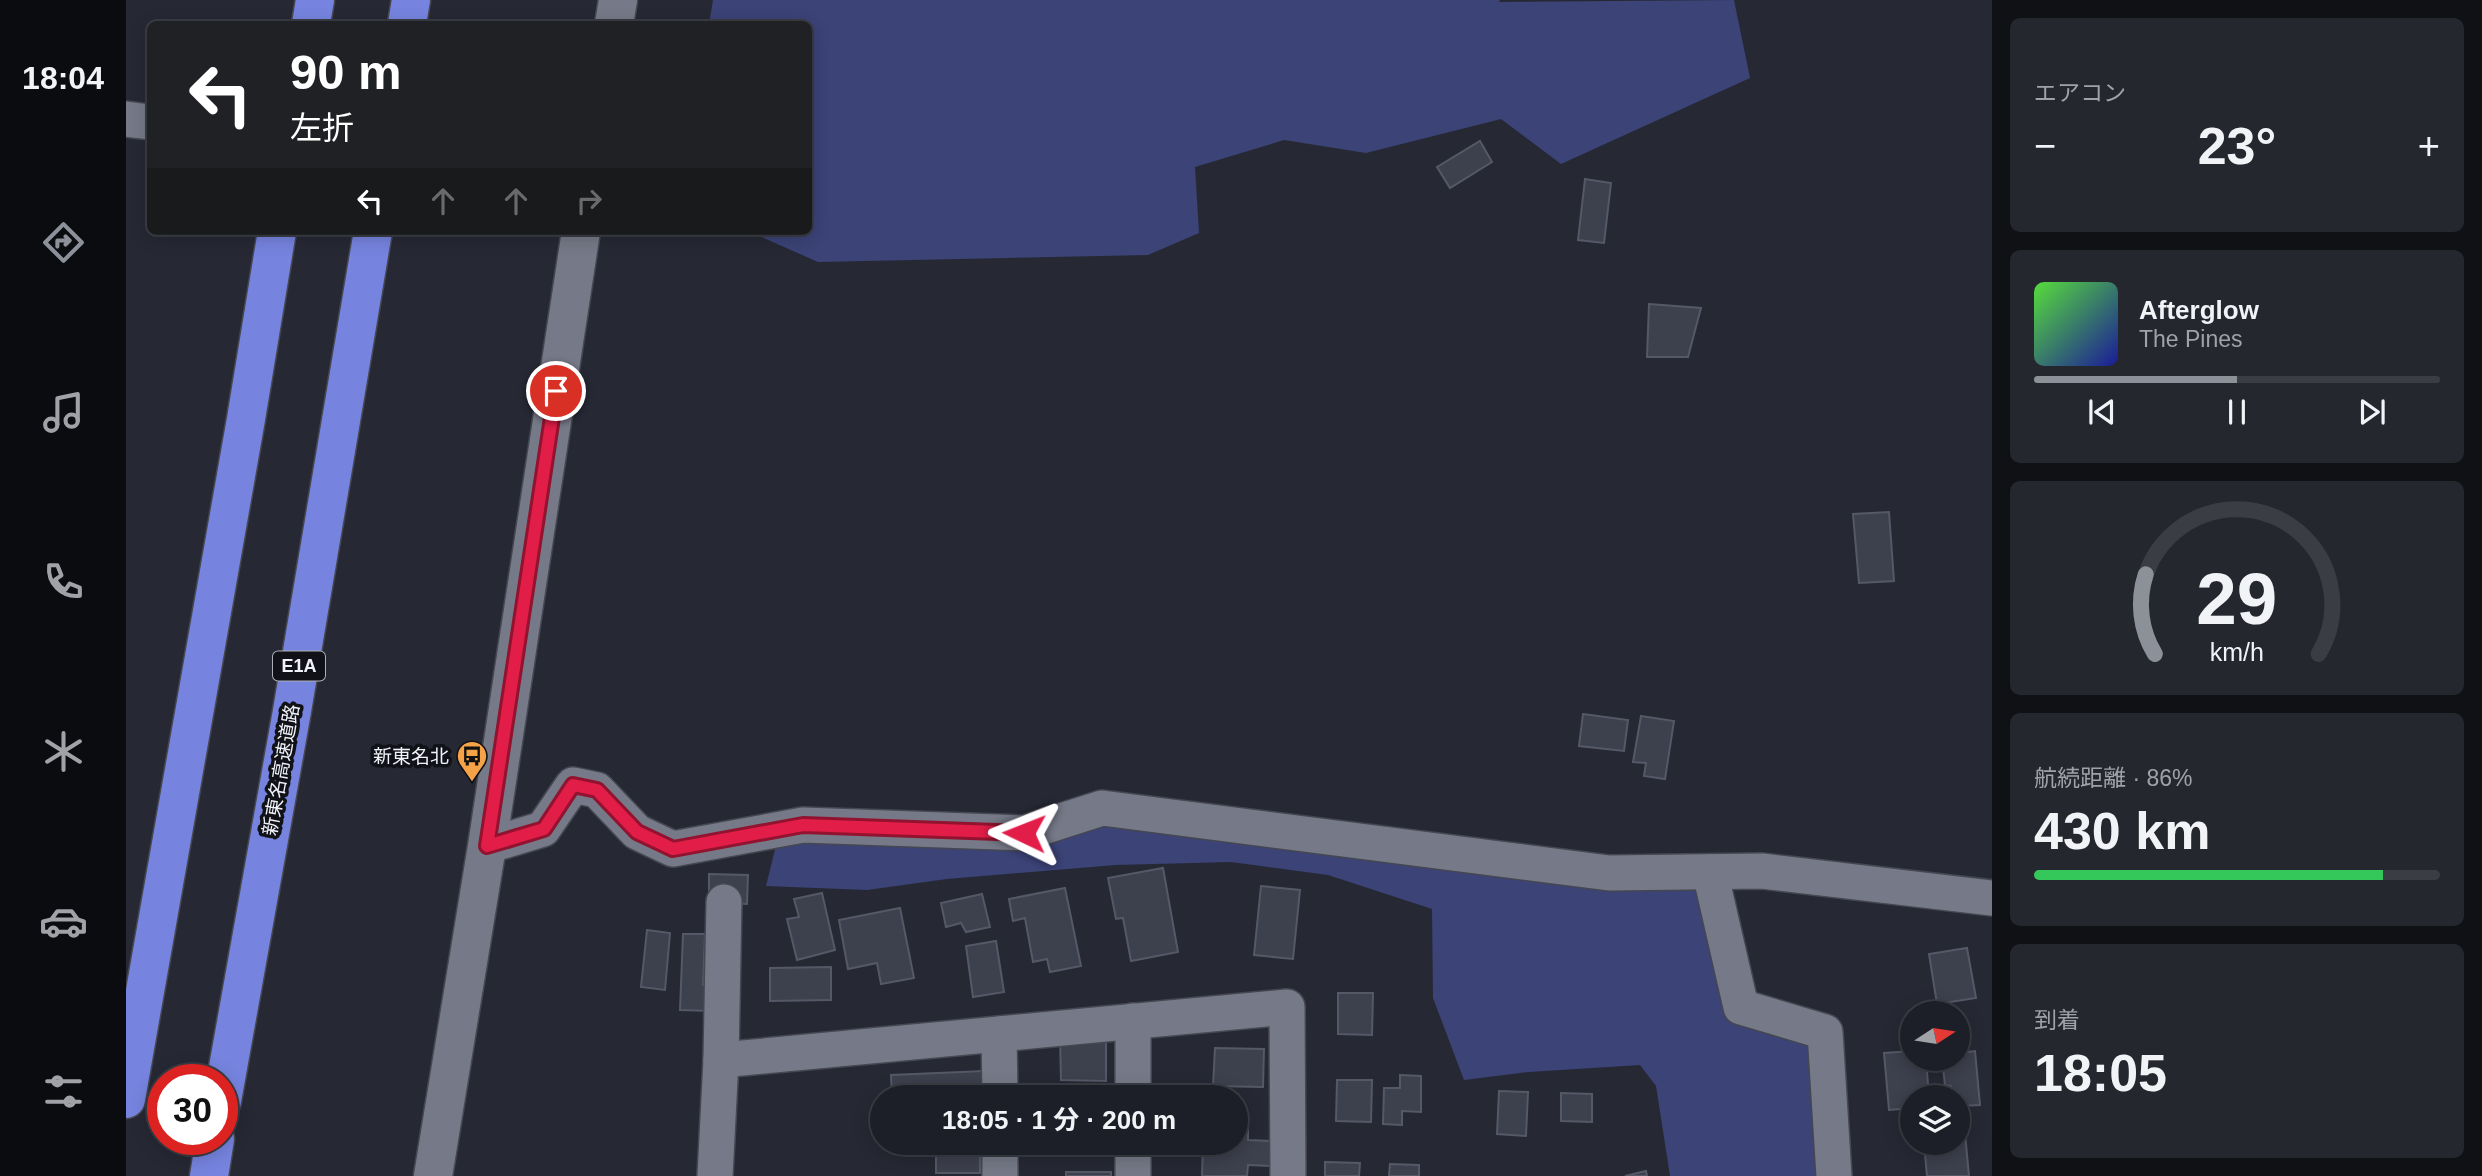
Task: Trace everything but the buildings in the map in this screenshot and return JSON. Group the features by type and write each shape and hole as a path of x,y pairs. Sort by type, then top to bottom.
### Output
{"highway":[{"path":"312,21 315,0"},
{"path":"408,21 411,0"},
{"path":"126,1099 276,235"},
{"name":"新東名高速道路","path":"229,1064 292,711 372,235"},
{"path":"209,1176 212,1155"}],"street":[{"path":"614,21 618,0"},
{"path":"126,119 147,122"},
{"path":"433,1176 487,846 580,235"},
{"path":"487,846 544,829 573,785 597,790 637,832 673,849 803,825 1024,833 1102,808 1609,873 1762,871 1992,898"},
{"path":"1710,872 1741,1007 1825,1032 1834,1176"},
{"path":"715,1176 721,1060 724,902"},
{"path":"721,1060 1287,1007 1288,1176"},
{"path":"1133,1021 1133,1085"},
{"path":"999,1034 1000,1085"},
{"path":"1000,1155 1000,1176"},
{"path":"1133,1155 1133,1176"}],"shaded area":[{"path":"713,0 1734,0 1750,78 1561,164 1501,119 1366,153 1284,140 1195,167 1199,233 1148,255 818,262 757,235 812,235 812,21 710,21"},
{"path":"1100,821 1699,872 1747,1014 1825,1032 1820,1176 1670,1176 1656,1086 1640,1065 1529,1072 1464,1080 1433,998 1432,909 1328,875 1231,862 1116,865 947,879 867,890 766,886 780,829"}],"place":[{"name":"新東名北","path":"472,783"}],"route":[{"path":"556,391 487,846 544,829 573,785 597,790 637,832 673,849 803,825 1024,833"}]}
